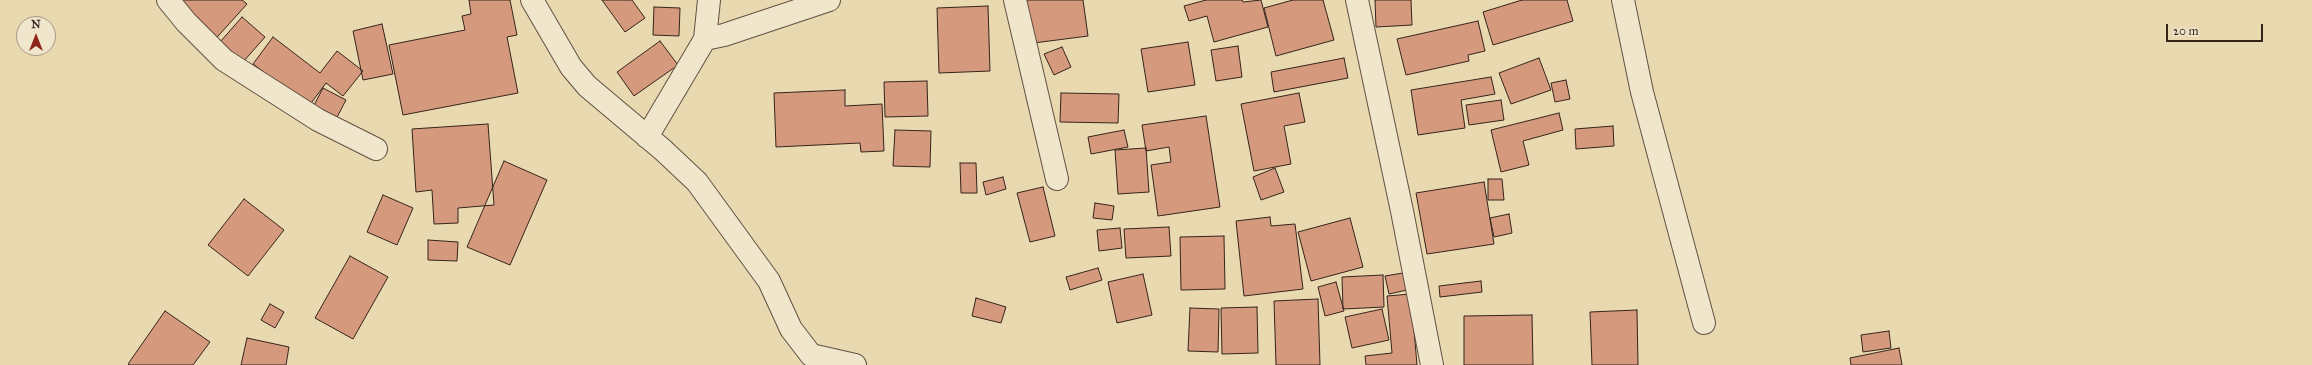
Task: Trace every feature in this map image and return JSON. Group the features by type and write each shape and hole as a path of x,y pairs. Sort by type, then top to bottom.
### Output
{"street":[{"path":"168,0 186,22 224,60 318,120 376,149"},
{"path":"532,0 571,67 587,86 648,137 697,182 769,281 791,329 813,360 855,365"},
{"path":"648,137 705,39 709,0"},
{"path":"705,39 724,35 829,0"},
{"path":"1015,0 1057,179"},
{"path":"1357,0 1402,211 1432,365"},
{"path":"1623,0 1642,92 1704,323"}],"building":[{"path":"177,0 242,0 247,4 210,45"},
{"path":"469,0 510,0 517,35 507,37 518,93 403,115 389,45 465,30 462,16 471,14"},
{"path":"602,0 632,0 645,18 625,32"},
{"path":"1020,0 1083,0 1088,36 1026,44"},
{"path":"1206,0 1242,0 1243,2 1261,0 1268,27 1214,42 1207,16 1189,21 1184,6"},
{"path":"1293,0 1323,0 1334,40 1276,56 1264,8"},
{"path":"1375,0 1411,0 1412,25 1376,27"},
{"path":"1522,0 1567,0 1573,21 1493,45 1483,12"},
{"path":"988,6 990,71 939,73 937,8"},
{"path":"654,7 680,8 679,36 653,35"},
{"path":"242,17 265,37 236,70 213,50"},
{"path":"1478,21 1485,51 1468,55 1469,61 1406,75 1397,39"},
{"path":"382,24 393,74 363,80 353,31"},
{"path":"273,37 320,73 337,51 363,71 343,96 326,83 309,106 253,64"},
{"path":"660,41 678,65 634,96 617,72"},
{"path":"1188,42 1195,85 1148,92 1141,49"},
{"path":"1238,46 1242,77 1216,81 1211,50"},
{"path":"1062,47 1071,67 1054,75 1044,54"},
{"path":"1344,58 1348,78 1274,92 1271,72"},
{"path":"1539,58 1551,90 1511,104 1499,73"},
{"path":"1491,77 1495,94 1461,100 1465,128 1418,135 1411,90"},
{"path":"1566,80 1570,99 1555,102 1551,83"},
{"path":"927,81 928,116 885,117 884,82"},
{"path":"323,88 346,100 334,123 311,111"},
{"path":"845,90 845,106 882,104 884,151 861,152 860,143 776,147 774,93"},
{"path":"1061,93 1119,94 1118,123 1060,122"},
{"path":"1299,93 1305,122 1284,126 1291,164 1254,171 1241,104"},
{"path":"1501,100 1504,120 1469,125 1466,105"},
{"path":"1559,113 1563,130 1523,141 1529,165 1501,172 1491,130"},
{"path":"1206,116 1220,207 1158,216 1151,165 1171,162 1169,147 1146,151 1142,125"},
{"path":"488,124 494,205 458,208 458,223 434,224 432,190 416,192 412,129"},
{"path":"1613,126 1614,146 1576,149 1575,129"},
{"path":"895,130 931,131 930,167 893,166"},
{"path":"1124,130 1128,147 1091,154 1088,137"},
{"path":"1146,148 1149,192 1118,194 1115,150"},
{"path":"504,161 547,180 510,265 467,247"},
{"path":"960,163 976,163 977,193 961,193"},
{"path":"1275,168 1284,192 1261,200 1253,177"},
{"path":"1003,177 1006,189 986,195 983,182"},
{"path":"1488,179 1502,179 1504,200 1488,200"},
{"path":"1484,182 1494,244 1427,254 1416,193"},
{"path":"1043,187 1055,236 1030,242 1017,193"},
{"path":"383,195 413,208 397,245 367,232"},
{"path":"244,199 284,230 248,276 208,245"},
{"path":"1095,203 1114,206 1112,220 1093,218"},
{"path":"1509,214 1512,233 1494,237 1490,218"},
{"path":"1270,217 1271,226 1295,224 1303,289 1244,296 1236,221"},
{"path":"1350,218 1363,267 1311,281 1298,232"},
{"path":"1169,227 1171,256 1126,258 1124,229"},
{"path":"1120,228 1122,248 1099,251 1097,230"},
{"path":"1224,236 1225,289 1181,290 1180,237"},
{"path":"428,240 458,242 457,261 428,260"},
{"path":"350,256 388,277 353,339 315,318"},
{"path":"1098,268 1102,280 1070,290 1066,277"},
{"path":"1403,273 1407,290 1389,294 1385,276"},
{"path":"1143,274 1152,315 1117,323 1108,282"},
{"path":"1383,275 1384,307 1343,309 1342,277"},
{"path":"1481,281 1482,292 1440,297 1439,286"},
{"path":"1336,282 1344,311 1325,316 1318,287"},
{"path":"1411,294 1417,365 1366,365 1365,356 1392,353 1387,296"},
{"path":"976,298 1006,307 1001,323 972,316"},
{"path":"1318,299 1320,365 1276,365 1274,301"},
{"path":"270,304 284,312 275,328 261,320"},
{"path":"1257,307 1258,353 1222,354 1221,308"},
{"path":"1190,308 1219,309 1218,352 1188,351"},
{"path":"1382,309 1389,340 1352,348 1345,317"},
{"path":"1637,310 1638,365 1592,365 1590,312"},
{"path":"165,311 210,342 193,365 128,364"},
{"path":"1532,315 1533,365 1464,365 1464,316"},
{"path":"1889,331 1891,348 1863,352 1861,335"},
{"path":"247,338 289,347 286,365 241,365"},
{"path":"1899,348 1902,365 1851,365 1850,358"}]}
